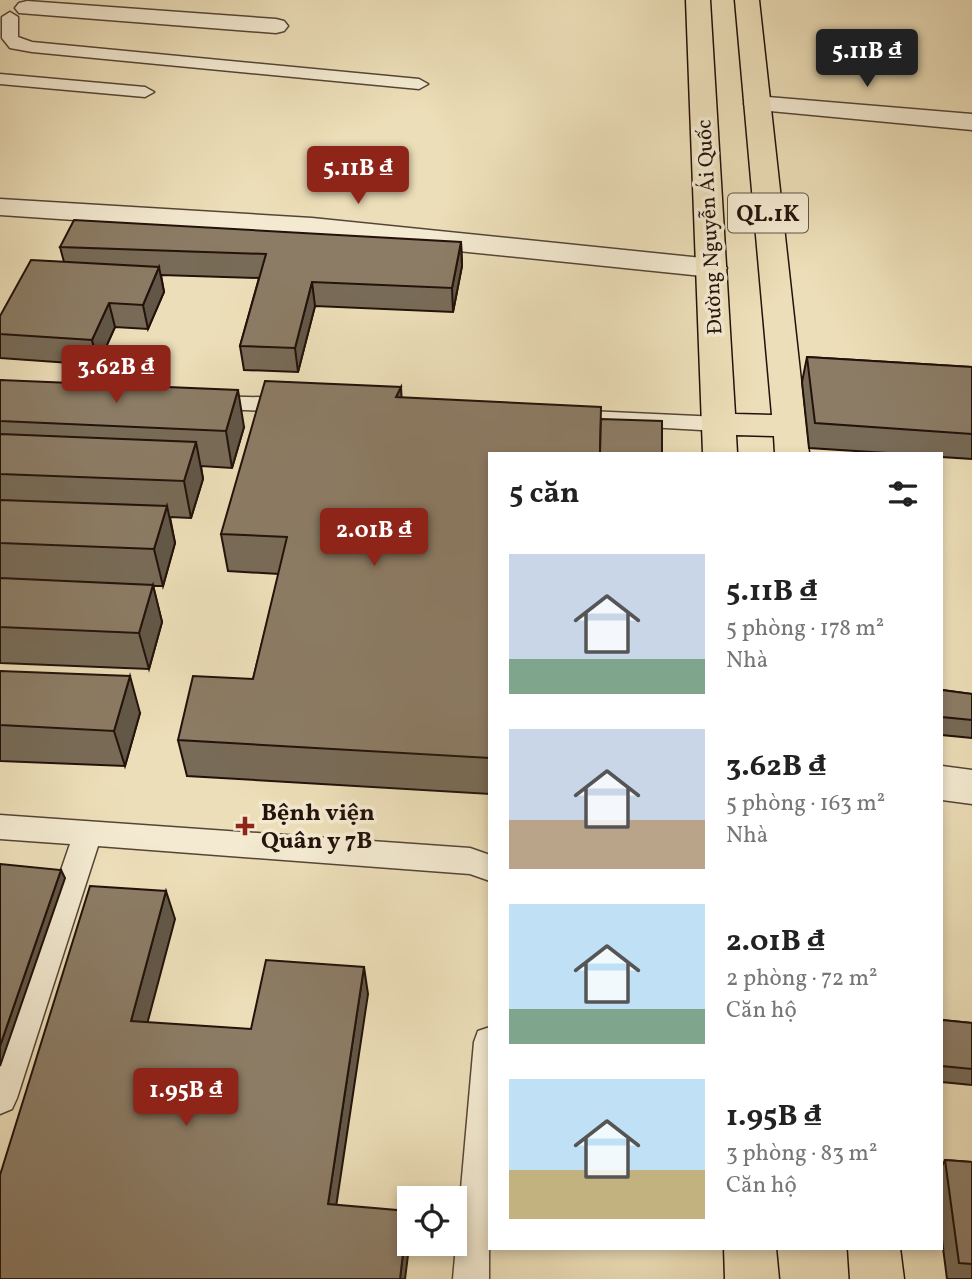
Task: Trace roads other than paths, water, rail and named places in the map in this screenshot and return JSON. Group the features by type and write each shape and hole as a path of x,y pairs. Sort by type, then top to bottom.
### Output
{"main road":[{"name":"Đường Nguyễn Ái Quốc","path":"698,0 720,439"},
{"name":"QL.1K","path":"747,0 757,104 798,374 790,440"},
{"path":"720,439 790,440"},
{"path":"750,1250 752,1279"},
{"path":"874,1250 877,1279"}],"street":[{"path":"18,10 276,26"},
{"path":"757,104 972,122"},
{"path":"0,207 322,228 712,268"},
{"path":"943,783 972,787"}],"lane":[{"path":"18,10 10,38 16,44 32,47 419,84"},
{"path":"0,79 145,92"},
{"path":"189,402 311,405"},
{"path":"548,416 720,439"},
{"path":"0,827 470,861 488,867"},
{"path":"0,1098 88,834"},
{"path":"471,1279 488,1067"}],"place":[{"name":"Bệnh viện Quân y 7B","path":"245,826"}]}
